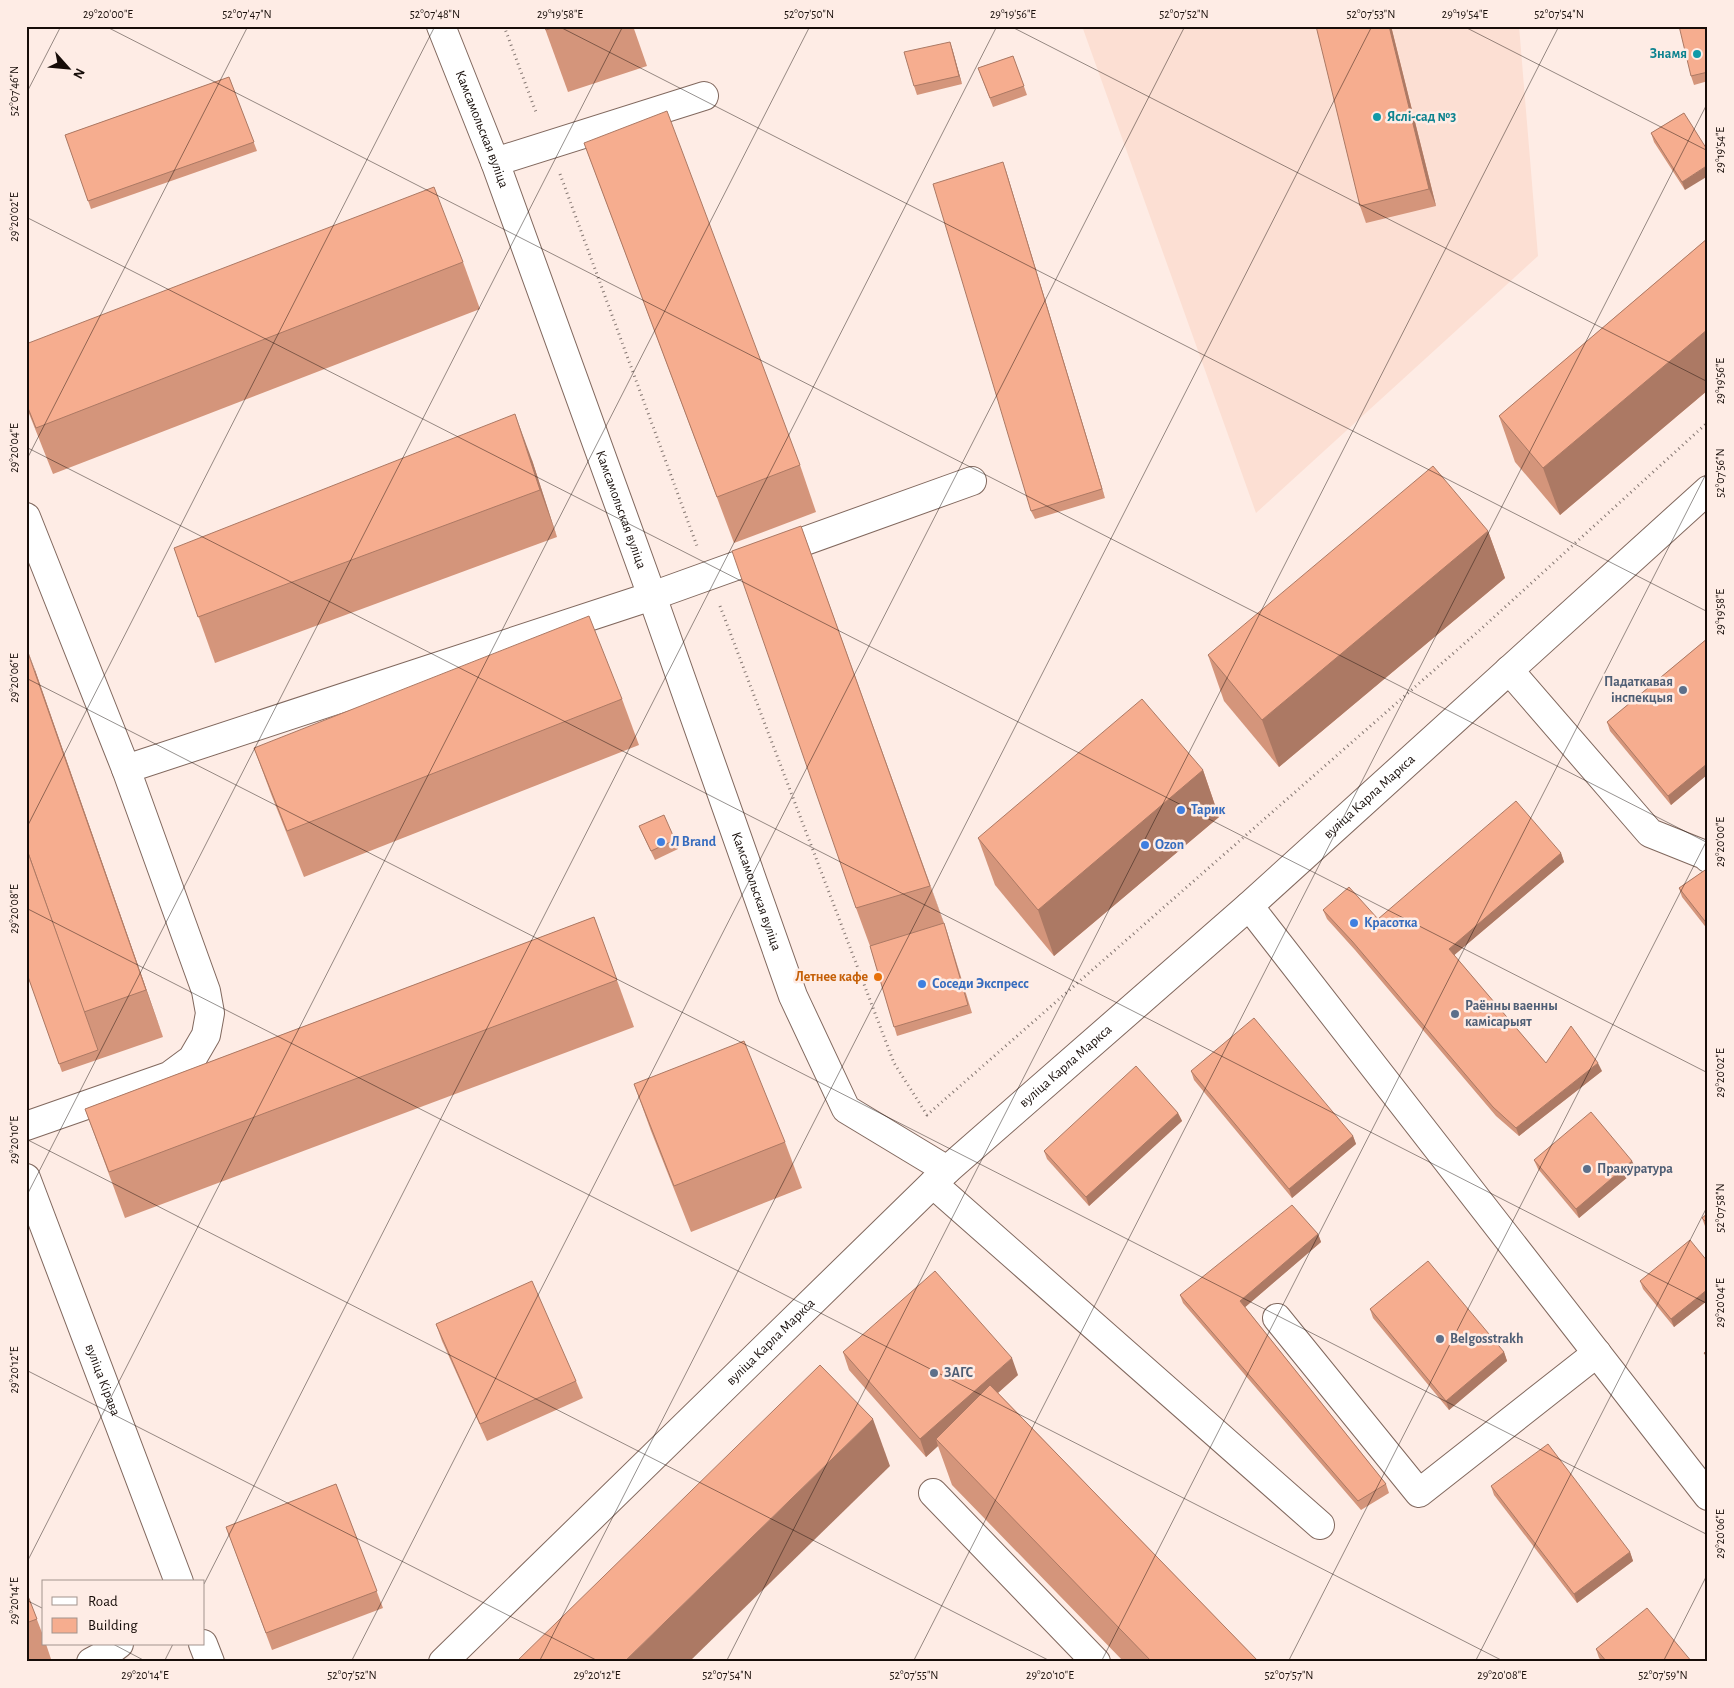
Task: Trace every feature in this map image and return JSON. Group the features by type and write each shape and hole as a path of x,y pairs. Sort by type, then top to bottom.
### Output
{"street":[{"name":"Камсамольская вуліца","path":"441,26 495,162 652,596 793,996 846,1109 940,1177 1320,1525"},
{"path":"495,162 704,96"},
{"path":"126,769 652,596 972,481"},
{"name":"вуліца Карла Маркса","path":"443,1662 940,1177 1250,906 1708,490"},
{"path":"26,517 126,769 206,991 210,1013 206,1035 192,1058 169,1076 26,1126"},
{"path":"1509,670 1650,833 1705,855 1708,858"},
{"path":"1250,906 1708,1496"},
{"name":"вуліца Кірава","path":"26,1178 178,1580"},
{"path":"1277,1318 1419,1493 1597,1353"},
{"path":"933,1493 1096,1662"},
{"path":"91,1662 116,1646"},
{"path":"204,1646 210,1662"}],"path":[{"path":"894,1063 927,1115 1481,629 1708,422"}],"shaded area":[{"path":"1082,26 1519,26 1538,256 1256,513"}],"building":[{"path":"544,26 558,26 546,30"},
{"name":"Яслі-сад №3","path":"1316,26 1389,26 1429,189 1360,206"},
{"name":"Знамя","path":"1679,26 1708,26 1708,72 1691,76"},
{"path":"950,42 959,76 914,86 904,52"},
{"path":"1013,56 1024,86 990,98 978,68"},
{"path":"229,77 254,142 88,201 65,135"},
{"path":"667,111 800,465 717,497 584,143"},
{"path":"1684,113 1708,151 1708,165 1682,182 1651,133"},
{"path":"1003,162 1102,489 1031,511 933,184"},
{"path":"434,187 463,262 36,428 26,403 26,344"},
{"path":"1708,238 1708,329 1543,468 1499,416"},
{"path":"515,414 540,490 198,617 174,548"},
{"path":"1433,466 1488,531 1262,720 1208,655"},
{"path":"801,526 930,886 856,908 732,551"},
{"path":"589,616 622,699 287,831 254,748"},
{"name":"Падаткавая інспекцыя","path":"1708,638 1708,763 1668,796 1607,722"},
{"path":"26,647 146,990 84,1012 26,847"},
{"path":"1142,699 1203,770 1038,910 978,838"},
{"name":"Раённы ваенны камісарыят","path":"1516,801 1561,853 1449,949 1546,1063 1571,1026 1598,1063 1516,1128 1493,1107 1352,941 1323,910 1349,887 1378,919"},
{"name":"Л Brand","path":"664,815 675,840 651,851 639,826"},
{"path":"26,847 98,1050 59,1064 26,971"},
{"path":"1708,868 1708,925 1679,888"},
{"path":"594,917 617,980 109,1172 85,1109"},
{"name":"Соседи Экспресс","path":"944,923 968,1005 894,1027 870,946"},
{"path":"1254,1018 1353,1136 1289,1189 1191,1071"},
{"path":"744,1041 785,1142 674,1186 634,1084"},
{"path":"1136,1066 1178,1113 1086,1197 1044,1151"},
{"name":"Пракуратура","path":"1591,1112 1632,1161 1576,1209 1534,1160"},
{"path":"1292,1205 1318,1234 1240,1301 1386,1484 1358,1501 1180,1295"},
{"path":"1708,1213 1708,1224 1702,1218"},
{"path":"1690,1240 1708,1262 1708,1289 1671,1319 1640,1281"},
{"name":"Belgosstrakh","path":"1428,1261 1504,1352 1446,1401 1370,1309"},
{"name":"ЗАГС","path":"935,1271 1012,1358 920,1439 843,1352"},
{"path":"532,1281 576,1381 480,1424 436,1324"},
{"path":"1708,1350 1708,1358 1704,1353"},
{"path":"820,1365 873,1419 624,1662 516,1662"},
{"path":"990,1385 1259,1662 1152,1662 936,1439"},
{"path":"1548,1444 1630,1552 1574,1594 1491,1486"},
{"path":"336,1484 377,1591 266,1633 226,1527"},
{"path":"26,1591 37,1619 26,1623"},
{"path":"1647,1608 1692,1662 1607,1662 1596,1649"}],"place":[{"name":"Знамя","path":"1697,54"},
{"name":"Яслі-сад №3","path":"1377,117"},
{"name":"Падаткавая інспекцыя","path":"1683,690"},
{"name":"Тарик","path":"1181,810"},
{"name":"Л Brand","path":"661,842"},
{"name":"Ozon","path":"1145,845"},
{"name":"Красотка","path":"1354,923"},
{"name":"Летнее кафе","path":"878,977"},
{"name":"Соседи Экспресс","path":"922,984"},
{"name":"Раённы ваенны камісарыят","path":"1455,1014"},
{"name":"Пракуратура","path":"1587,1169"},
{"name":"Belgosstrakh","path":"1440,1339"},
{"name":"ЗАГС","path":"934,1373"}]}
